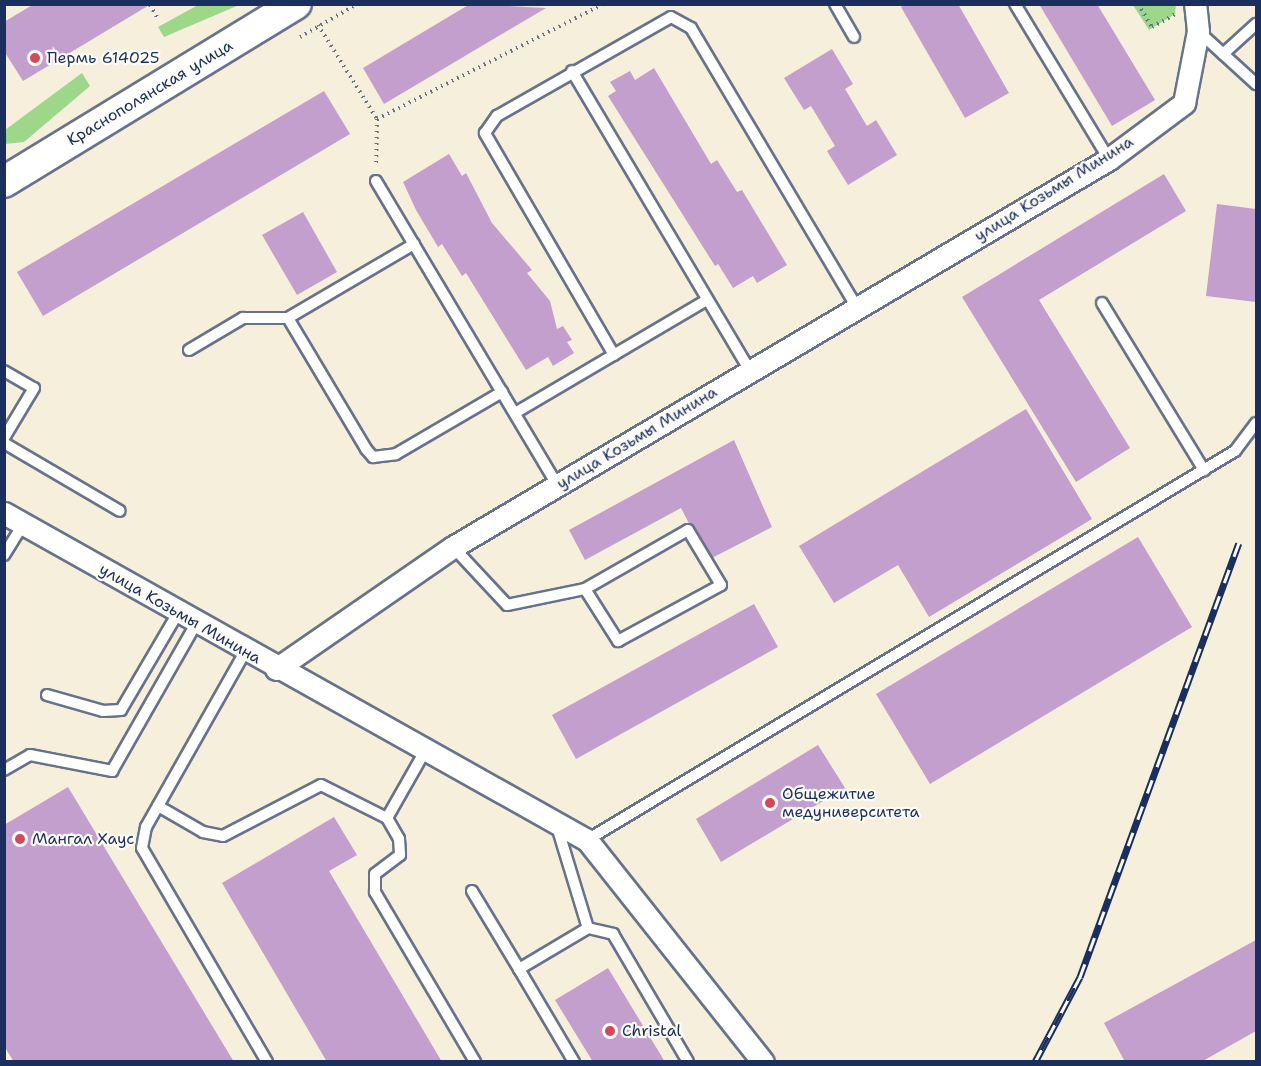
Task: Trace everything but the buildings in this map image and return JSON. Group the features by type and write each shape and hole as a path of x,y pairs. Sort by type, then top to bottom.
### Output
{"main road":[{"name":"Краснополянская улица","path":"4,182 296,4"}],"street":[{"name":"улица Козьмы Минина","path":"14,518 276,669 453,547 1109,159 1184,103 1198,31 1195,4"},
{"path":"276,669 587,840 763,1062"}],"lane":[{"path":"835,4 854,37"},
{"path":"1015,4 1109,159"},
{"path":"614,355 485,133 497,116 657,21 683,19 857,308"},
{"path":"1223,54 1257,24"},
{"path":"1198,31 1257,84"},
{"path":"572,71 750,371"},
{"path":"376,181 557,485"},
{"path":"189,350 243,318 288,318 414,244"},
{"path":"515,413 707,300"},
{"path":"1102,303 1204,470"},
{"path":"288,318 373,457 396,454 502,392"},
{"path":"4,371 34,388 4,438"},
{"path":"587,840 1235,451 1257,423"},
{"path":"4,443 120,511"},
{"path":"4,555 14,518"},
{"path":"453,547 507,605 585,589 688,530 721,585 618,641 585,589"},
{"path":"47,695 103,711 121,710 178,613"},
{"path":"4,770 30,755 112,771 196,624"},
{"path":"245,652 158,806 142,848 267,1062"},
{"path":"387,818 425,751"},
{"path":"158,806 203,832 223,836 321,785 387,818 399,838 400,855 375,874 375,892 475,1062"},
{"path":"555,823 588,928"},
{"path":"472,891 574,1062"},
{"path":"519,969 588,928 613,934 688,1062"}],"path":[{"path":"377,119 604,4"},
{"path":"1138,4 1152,27 1175,14"},
{"path":"150,5 158,19"},
{"path":"319,26 377,119 376,181"}],"green space":[{"path":"198,5 239,5 164,37 158,27"},
{"path":"1133,5 1176,5 1175,14 1149,30"},
{"path":"82,73 90,86 24,142 5,144 5,130"}],"railway":[{"path":"1035,1062 1080,977 1239,543"}],"place":[{"name":"Пермь 614025","path":"35,58"},
{"name":"Общежитие медуниверситета","path":"770,803"},
{"name":"Мангал Хаус","path":"20,839"},
{"name":"Christal","path":"610,1031"}]}
